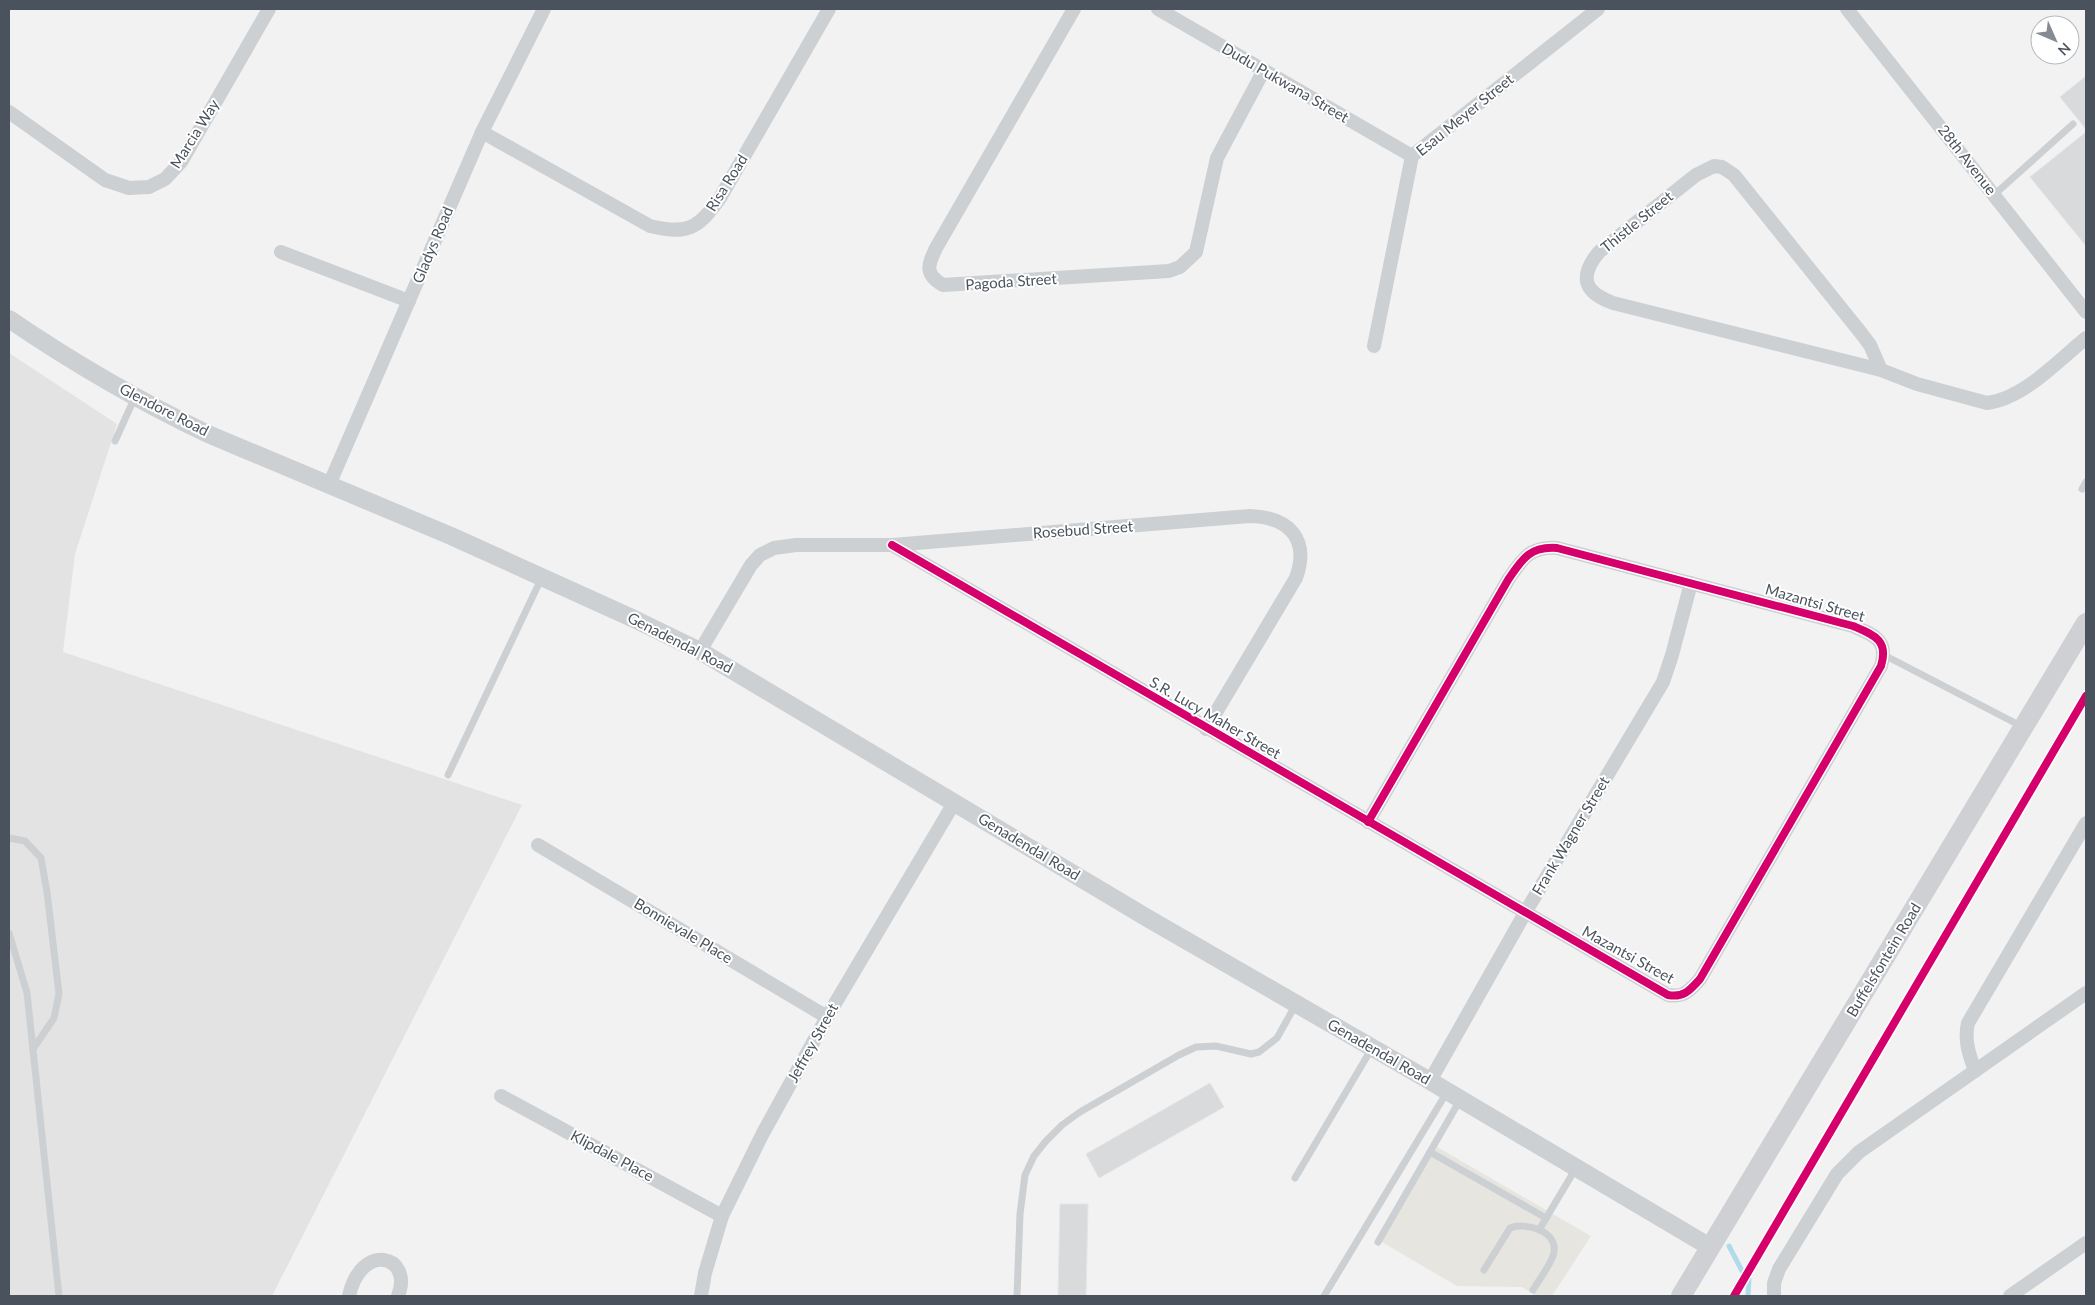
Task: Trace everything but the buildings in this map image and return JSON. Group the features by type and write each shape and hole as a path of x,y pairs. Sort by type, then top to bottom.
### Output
{"main road":[{"name":"Buffelsfontein Road","path":"1681,1296 2086,623"}],"street":[{"name":"Marcia Way","path":"9,112 105,180 129,188 149,187 165,179 180,162 269,9"},
{"name":"Gladys Road","path":"329,485 482,132 544,9"},
{"name":"Risa Road","path":"482,132 650,226 672,231 688,228 706,216 720,198 829,9"},
{"name":"Pagoda Street","path":"1074,9 936,248 929,263 930,272 934,280 943,285 1169,271 1180,267 1196,252 1217,158 1264,70"},
{"name":"Dudu Pukwana Street","path":"1158,9 1412,156"},
{"name":"Esau Meyer Street","path":"1374,346 1412,156 1598,9"},
{"name":"28th Avenue","path":"1847,9 2086,312"},
{"name":"Thistle Street","path":"1881,370 1870,346 1861,333 1754,198 1734,175 1722,167 1706,168 1696,175 1599,252 1590,263 1586,274 1587,282 1592,292 1600,298 1613,303 1881,370 1918,384 1987,403 1996,402 2015,395 2086,338"},
{"path":"281,252 409,301"},
{"name":"Glendore Road","path":"9,319 135,397 208,434 329,485"},
{"name":"Genadendal Road","path":"329,485 542,577 700,651 954,803 1710,1247"},
{"name":"Rosebud Street","path":"700,651 751,565 760,555 774,548 796,545 892,544 1250,516 1267,517 1288,528 1298,538 1302,552 1301,566 1296,578 1206,728"},
{"name":"S.R. Lucy Maher Street","path":"892,544 1526,913"},
{"name":"Mazantsi Street","path":"1368,822 1508,580 1526,556 1535,550 1546,547 1557,548 1853,626 1878,638 1884,655 1881,666 1700,979 1684,995 1677,997 1668,995 1526,913"},
{"name":"Frank Wagner Street","path":"1430,1081 1526,913 1663,682 1691,583"},
{"name":"Jeffrey Street","path":"701,1296 722,1216 763,1133 827,1017 954,803"},
{"path":"1975,1071 1967,1047 1966,1034 1968,1023 2086,823"},
{"name":"Bonnievale Place","path":"538,844 827,1017"},
{"path":"1774,1296 1774,1283 1779,1269 1847,1162 2086,993"},
{"name":"Klipdale Place","path":"501,1096 722,1216"},
{"path":"2010,1296 2086,1243"},
{"path":"349,1296 351,1286 358,1272 366,1264 377,1259 388,1261 397,1268 402,1278 398,1296"}],"lane":[{"path":"1994,195 2073,124"},
{"path":"115,441 135,397"},
{"path":"2082,489 2086,482"},
{"path":"448,775 542,577"},
{"path":"1884,655 2024,727"},
{"path":"9,838 25,841 41,858 57,975 59,994 54,1018 33,1049"},
{"path":"9,933 27,993 59,1296"},
{"path":"1018,1296 1020,1214 1026,1175 1034,1156 1046,1141 1062,1125 1080,1112 1196,1046 1216,1046 1251,1054 1260,1052 1277,1038 1296,1004"},
{"path":"1295,1178 1372,1048"},
{"path":"1378,1242 1430,1152 1454,1095"},
{"path":"1324,1296 1454,1095"},
{"path":"1430,1152 1546,1218"},
{"path":"1539,1230 1576,1168"},
{"path":"1484,1270 1510,1228 1519,1225 1529,1225 1550,1239 1554,1246 1554,1254 1533,1290"}],"path":[{"path":"1734,1296 2086,696"}],"shaded area":[{"path":"9,353 117,424 75,554 63,652 522,805 272,1296 9,1296"},
{"path":"1437,1147 1591,1236 1552,1296 1536,1296 1522,1287 1457,1286 1380,1241"}],"waterway":[{"path":"1729,1246 1742,1271"},
{"path":"1748,1296 1749,1279"}],"cycle path":[{"path":"892,545 1668,995 1674,996 1683,994 1700,979 1881,666 1883,657 1881,644 1867,632 1853,626 1557,548 1540,549 1528,555 1508,580 1368,822"},
{"path":"1734,1296 2086,696"}]}
